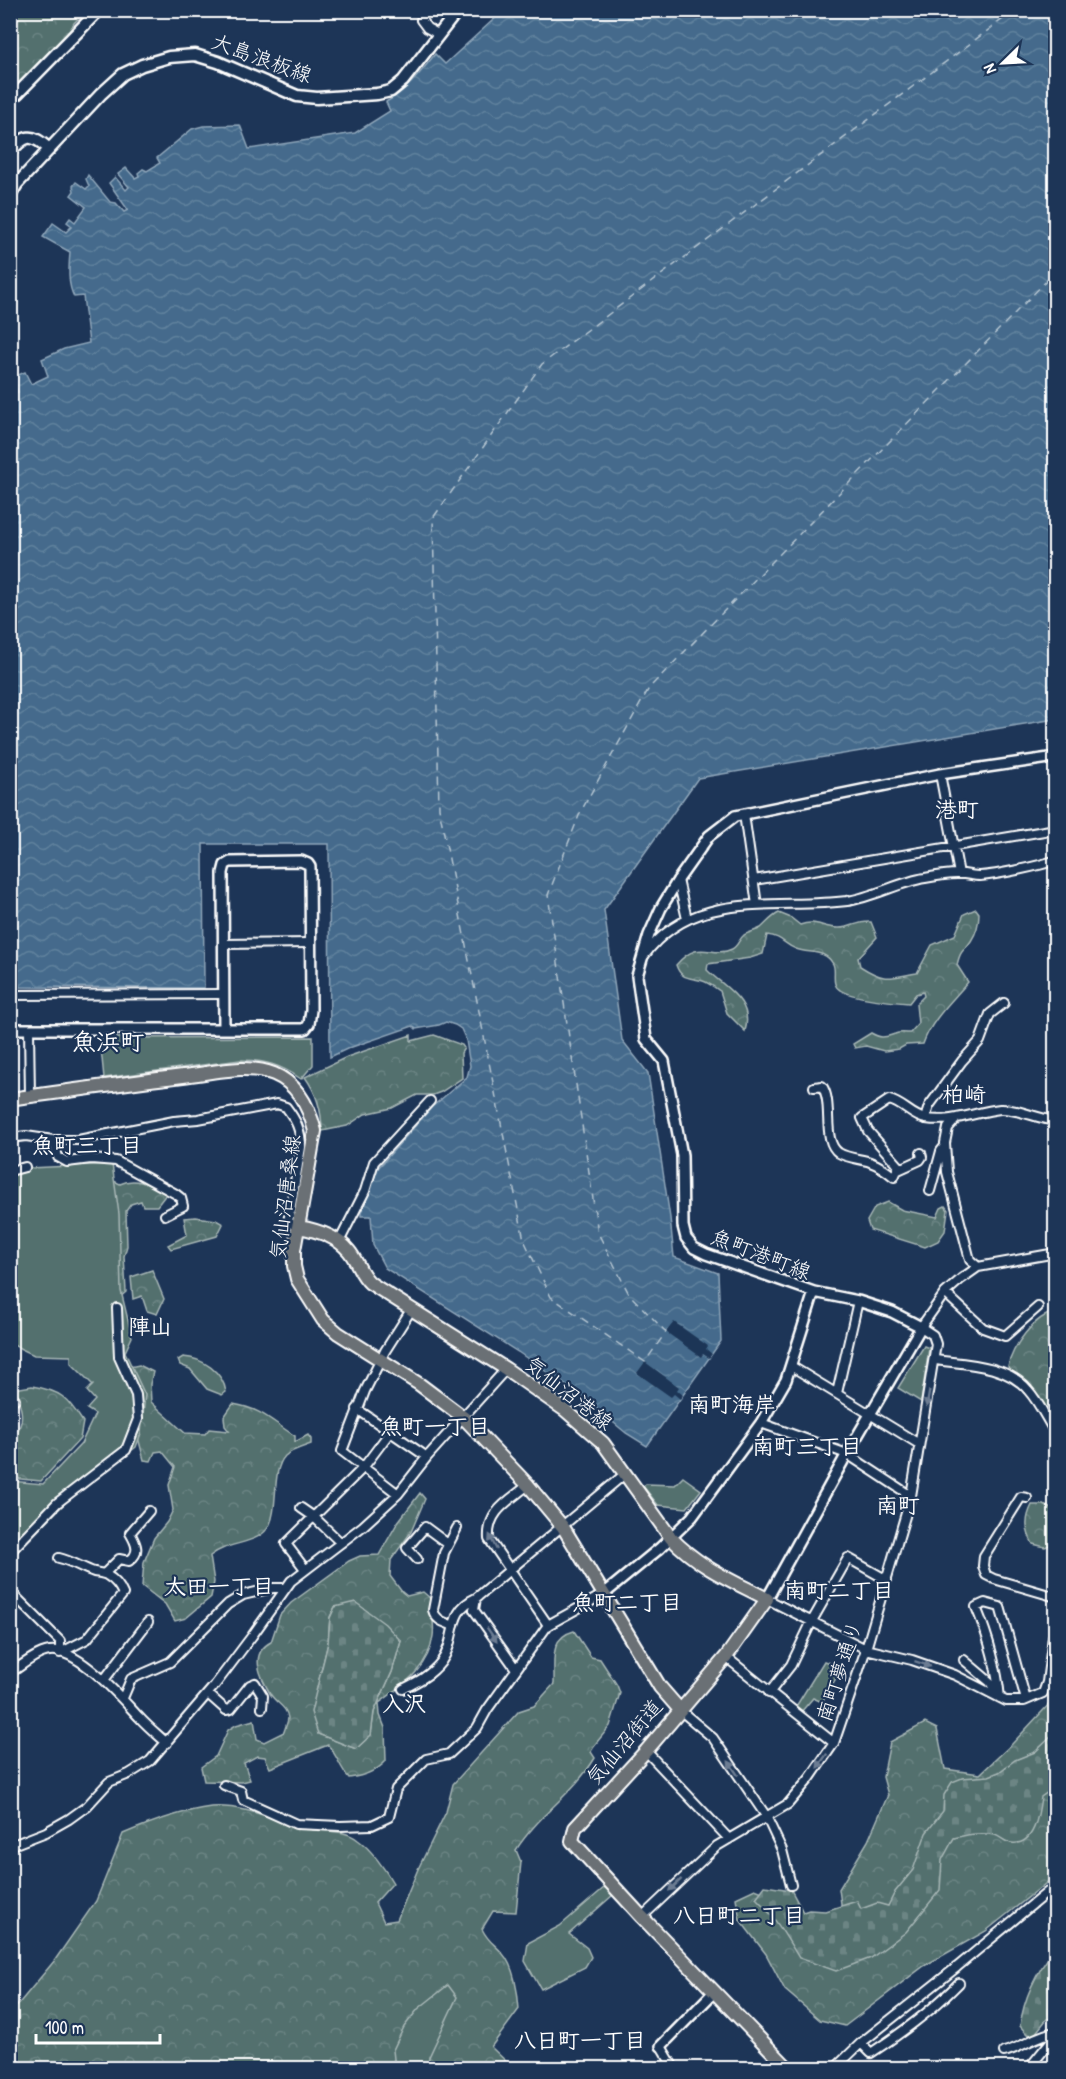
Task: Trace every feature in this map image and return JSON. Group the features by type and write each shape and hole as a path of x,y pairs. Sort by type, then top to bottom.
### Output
{"main road":[{"path":"10,101 99,10"},
{"name":"大島浪板線","path":"10,196 17,184 101,94 123,74 142,64 169,57 195,55 218,62 297,96 317,98 377,94 391,91 403,81 458,10"},
{"path":"10,152 20,141 32,137 49,149"},
{"name":"気仙沼唐桑線","path":"10,1099 244,1069 274,1075 293,1086 302,1098 315,1131 298,1227 294,1266 297,1280 316,1311 338,1333 419,1384 463,1417"},
{"name":"気仙沼港線","path":"298,1227 318,1231 339,1242 349,1250 362,1275 370,1283 506,1369 565,1410 603,1443 671,1538 699,1563 767,1599"},
{"name":"気仙沼街道","path":"463,1417 528,1485 563,1527 660,1687 680,1710 646,1751 579,1822 572,1835 572,1841 788,2068"},
{"path":"680,1710 726,1657 767,1599"}],"street":[{"path":"428,10 421,20 438,34"},
{"path":"640,961 657,917 678,880 709,836 735,816 940,774 1056,757"},
{"path":"940,774 958,874"},
{"path":"744,814 757,905"},
{"path":"754,880 1056,829"},
{"path":"640,961 653,943 679,922 711,911 738,905 847,901 922,878 958,874 980,876 1056,860"},
{"path":"10,1029 224,1029 305,1029 309,1024 311,1010 310,867 308,864 301,861 230,862 225,865 223,873 224,1029"},
{"path":"678,880 687,919"},
{"path":"224,944 310,943"},
{"name":"魚町港町線","path":"604,1594 671,1538 708,1497 761,1423 786,1380 814,1292 706,1254 694,1248 686,1238 683,1226 682,1155 664,1061 646,1039 637,976 640,961"},
{"path":"10,995 224,994"},
{"path":"925,1119 929,1106 962,1061 980,1041 990,1014 1004,1003"},
{"path":"29,1029 30,1096"},
{"path":"814,1087 822,1086 827,1092 829,1132 833,1147 839,1153 873,1163 894,1177 899,1167 896,1161 867,1131 862,1118 889,1100 897,1102 911,1113 925,1119 957,1119 1002,1109 1056,1120"},
{"path":"339,1242 365,1191 374,1162 430,1101"},
{"path":"10,1138 26,1136 53,1140 88,1139 174,1121 198,1119 277,1104 286,1107 297,1122 301,1135 302,1147 288,1222 298,1227"},
{"path":"957,1119 948,1128 945,1146 947,1172 970,1260 978,1267"},
{"path":"53,1140 58,1157 67,1162 91,1159 116,1161 176,1194 181,1198 183,1206 165,1215"},
{"path":"930,1191 941,1150 945,1146"},
{"path":"898,1170 920,1160 921,1153"},
{"path":"10,1171 25,1167"},
{"path":"1056,1253 978,1267 945,1293 921,1327 847,1454 767,1599 866,1649 912,1660 955,1675 1006,1701 1026,1700 1043,1694 1047,1682 1053,1637 1056,1635"},
{"path":"814,1292 858,1301 892,1312 921,1327"},
{"path":"945,1293 983,1328 1005,1336 1038,1307"},
{"path":"837,1393 858,1301"},
{"path":"10,1552 57,1503 126,1450 138,1419 136,1395 119,1357 117,1308"},
{"path":"398,1494 342,1451 357,1409 380,1359 411,1310"},
{"name":"南町夢通り","path":"642,1917 717,1846 788,1804 810,1778 834,1743 866,1649 911,1496 936,1344 933,1335 921,1327"},
{"path":"935,1360 993,1369 1014,1379 1028,1389 1056,1434"},
{"path":"791,1366 919,1444"},
{"path":"10,1846 46,1832 69,1819 87,1806 110,1782 145,1764 167,1743 252,1636 284,1588 305,1569 363,1526 398,1494 427,1457 506,1369"},
{"path":"357,1409 427,1457"},
{"path":"761,1423 847,1454 911,1496"},
{"path":"305,1569 286,1544 363,1468 390,1431"},
{"path":"403,1689 422,1680 442,1661 456,1614 467,1602 476,1598 511,1570 626,1473"},
{"path":"528,1485 492,1515 488,1527 489,1539 548,1625"},
{"path":"1028,1498 1021,1497 984,1557 983,1566 986,1575 994,1579 1056,1597"},
{"path":"301,1508 341,1543"},
{"path":"104,1574 119,1559 129,1561 133,1559 137,1551 130,1533 149,1511"},
{"path":"417,1559 407,1548 425,1527 448,1544"},
{"path":"454,1626 439,1620 433,1610 440,1580 440,1568 448,1544 457,1528"},
{"path":"59,1558 75,1562 95,1572 107,1574 123,1594 87,1639 60,1653"},
{"path":"769,1693 791,1665 812,1621 848,1558 887,1580"},
{"path":"123,1698 130,1679 170,1662 228,1604 243,1595 273,1588 284,1588"},
{"path":"224,1785 241,1791 243,1800 296,1824 372,1825 389,1817 396,1789 426,1759 449,1754 477,1728 487,1710 548,1625 604,1594"},
{"path":"14,1595 60,1641 60,1653"},
{"path":"476,1598 474,1610 516,1669"},
{"path":"1000,1698 998,1677 986,1631 976,1607 985,1603 1000,1607 1026,1700"},
{"path":"104,1680 148,1622"},
{"path":"10,1673 36,1656 54,1650 69,1656 104,1680 167,1743"},
{"path":"726,1657 834,1743"},
{"path":"964,1659 990,1683 1000,1698"},
{"path":"208,1694 226,1710 231,1709 250,1685 255,1683 263,1696 262,1708"},
{"path":"680,1710 713,1738 766,1816 782,1850 791,1885"},
{"path":"646,1751 729,1839"},
{"path":"835,2068 861,2043 1056,1885"},
{"path":"861,2043 871,2053 907,2030 959,1983"},
{"path":"674,2068 661,2046 714,1992"},
{"path":"1004,2052 1013,2050 1046,2033 1056,2034"},
{"path":"1029,2068 1056,2034"}],"green space":[{"path":"11,11 86,11 74,23 53,60 11,97"},
{"path":"976,909 979,913 976,931 961,953 957,965 968,982 937,1019 923,1044 906,1045 899,1049 884,1051 866,1046 855,1048 853,1044 871,1033 883,1037 910,1033 918,1024 916,1004 924,996 923,992 916,994 909,1003 846,993 835,985 834,967 826,956 796,949 776,937 767,935 763,954 708,964 707,970 742,1003 747,1021 745,1031 727,1013 720,991 705,982 683,976 676,965 684,957 699,950 718,952 732,949 744,935 761,928 779,913 800,925 815,923 832,928 842,928 871,922 877,937 858,958 860,966 881,977 917,973 932,945 955,935 964,914"},
{"path":"411,1035 411,1041 434,1035 462,1045 464,1048 461,1053 462,1078 441,1092 433,1095 417,1095 392,1108 365,1114 347,1126 322,1131 318,1102 305,1077 347,1057"},
{"path":"313,1037 313,1065 301,1079 272,1064 240,1060 104,1078 100,1038"},
{"path":"112,1164 119,1214 121,1291 132,1337 125,1352 145,1395 141,1433 136,1447 69,1499 13,1556 10,1553 11,1481 43,1484 81,1444 95,1414 87,1409 95,1400 87,1391 93,1385 71,1363 71,1356 34,1355 11,1344 10,1174 29,1168"},
{"path":"95,1172 120,1184 138,1181 167,1193 157,1206 143,1206 141,1201 131,1204 126,1211 127,1246 124,1256 126,1292 119,1298"},
{"path":"888,1202 902,1210 937,1217 941,1208 945,1206 948,1210 945,1231 938,1241 925,1247 870,1230 867,1221 875,1207"},
{"path":"184,1218 216,1220 223,1224 217,1236 171,1249 168,1245 187,1235"},
{"path":"152,1270 164,1299 157,1314 147,1311 142,1296 133,1299 131,1277"},
{"path":"1055,1312 1055,1423 1031,1387 1015,1376 1008,1367 1014,1351 1025,1334 1039,1319"},
{"path":"924,1346 929,1348 921,1402 898,1388"},
{"path":"183,1357 198,1360 211,1367 221,1378 226,1392 222,1395 207,1389 190,1369 180,1365 178,1360"},
{"path":"139,1365 153,1372 150,1384 151,1402 185,1433 205,1434 209,1429 229,1431 225,1426 224,1417 233,1404 266,1416 295,1436 295,1442 308,1435 311,1439 311,1444 290,1452 281,1462 276,1479 273,1516 265,1531 252,1540 226,1547 210,1556 214,1582 211,1597 186,1618 175,1621 165,1604 142,1586 144,1562 154,1538 173,1510 169,1485 175,1467 162,1451 155,1452 151,1461 144,1460 120,1369"},
{"path":"32,1386 50,1390 62,1396 83,1422 80,1439 41,1481 11,1478 10,1433 17,1432 22,1416 14,1389"},
{"path":"683,1477 701,1490 687,1508 658,1505 643,1486 646,1484 675,1485"},
{"path":"420,1493 425,1499 411,1532 391,1560 390,1576 407,1596 423,1592 430,1598 433,1631 431,1647 414,1675 379,1703 380,1715 385,1728 386,1761 369,1773 349,1778 328,1745 270,1768 265,1757 257,1756 244,1763 250,1780 242,1782 204,1781 201,1767 216,1756 228,1730 236,1725 254,1720 257,1739 264,1742 284,1732 288,1720 287,1714 267,1688 258,1660 264,1647 271,1642 280,1615 291,1603 349,1561 360,1556 379,1555 398,1522","holes":["335,1607 401,1641 392,1672 374,1712 371,1735 356,1749 318,1734 319,1680 328,1643 330,1617"]},
{"path":"1032,1505 1044,1505 1055,1511 1055,1543 1045,1547 1033,1544 1028,1534 1027,1524"},
{"path":"355,1602 385,1624 401,1641 392,1672 374,1712 371,1735 356,1749 318,1734 311,1712 328,1643 330,1618 335,1607"},
{"path":"574,1631 591,1657 600,1659 620,1693 610,1726 591,1752 595,1758 577,1782 525,1837 516,1850 521,1862 516,1912 493,1911 482,1929 507,1959 515,1980 519,2009 491,2047 513,2068 11,2068 11,2013 55,1960 96,1901 123,1834 144,1825 189,1811 224,1807 249,1811 309,1829 335,1831 353,1836 368,1849 393,1883 375,1903 384,1922 397,1920 418,1869 446,1812 453,1784 519,1711 534,1706 554,1684 554,1659 557,1645 566,1634"},
{"path":"824,1661 842,1668 822,1702 813,1698 801,1712 795,1708"},
{"path":"1055,1700 1055,1876 986,1931 924,1966 845,2026 820,2020 785,1990 766,1954 740,1920 736,1898 755,1889 780,1899 801,1922 842,1911 839,1889 868,1841 888,1795 883,1777 890,1742 925,1723 937,1729 945,1769 980,1774"},
{"path":"1055,1733 1055,1787 1041,1797 1037,1819 1031,1834 1020,1843 1008,1842 995,1835 985,1834 954,1838 942,1860 940,1890 906,1932 871,1958 836,1971 799,1958 774,1919 756,1898 765,1886 791,1890 803,1912 825,1911 857,1901 861,1909 877,1903 888,1906 895,1892 913,1870 926,1833 943,1811 944,1795 952,1782 962,1778 989,1776 999,1772 1015,1760 1035,1752"},
{"path":"605,1887 613,1895 569,1934 587,1948 591,1957 585,1967 541,1989 525,1961 528,1943 560,1926"},
{"path":"1055,1949 1055,2018 1047,2019 1034,2035 1027,2034 1020,2026 1028,1995 1042,1966"},
{"path":"448,1985 457,1997 429,2057 428,2068 395,2068 393,2050 404,2027 418,2009"}],"water":[{"path":"503,11 1055,11 1055,719 698,778 604,910 622,1040 648,1073 674,1257 718,1273 721,1341 647,1446 626,1433 584,1398 518,1352 385,1268 373,1245 371,1216 361,1216 378,1168 432,1107 467,1077 470,1066 466,1040 461,1029 446,1022 416,1029 413,1026 330,1057 329,844 203,844 204,988 11,987 10,396 18,392 12,378 25,372 31,384 48,376 42,359 64,349 89,343 83,296 74,297 70,286 70,252 43,237 53,223 66,232 72,226 67,222 70,218 75,222 86,207 71,195 76,182 86,189 89,186 86,179 88,175 110,202 116,203 124,212 128,210 109,183 115,177 126,190 129,187 118,174 126,168 135,178 139,176 138,173 143,169 147,171 160,163 157,158 192,129 203,126 240,125 249,149 355,133 390,111 386,102 407,87 435,54 445,64"}],"pier":[{"path":"674,1322 708,1346 706,1349 712,1354 709,1358 703,1354 701,1357 666,1332"},
{"path":"645,1362 679,1387 677,1390 683,1395 680,1399 674,1394 671,1397 637,1373"}],"ferry route":[{"path":"1015,10 542,364 433,518 439,808 524,1240 551,1297 645,1362 666,1332 629,1294 598,1233 548,895 580,813 649,688 1056,271"}],"district":[{"name":"港町","path":"957,809"},
{"name":"魚浜町","path":"108,1041"},
{"name":"柏崎","path":"964,1094"},
{"name":"魚町三丁目","path":"87,1145"},
{"name":"陣山","path":"150,1326"},
{"name":"南町海岸","path":"732,1404"},
{"name":"魚町一丁目","path":"435,1426"},
{"name":"南町三丁目","path":"807,1446"},
{"name":"南町","path":"898,1505"},
{"name":"太田一丁目","path":"219,1586"},
{"name":"南町二丁目","path":"839,1590"},
{"name":"魚町二丁目","path":"627,1602"},
{"name":"入沢","path":"404,1703"},
{"name":"八日町二丁目","path":"739,1915"},
{"name":"八日町一丁目","path":"580,2040"}]}
